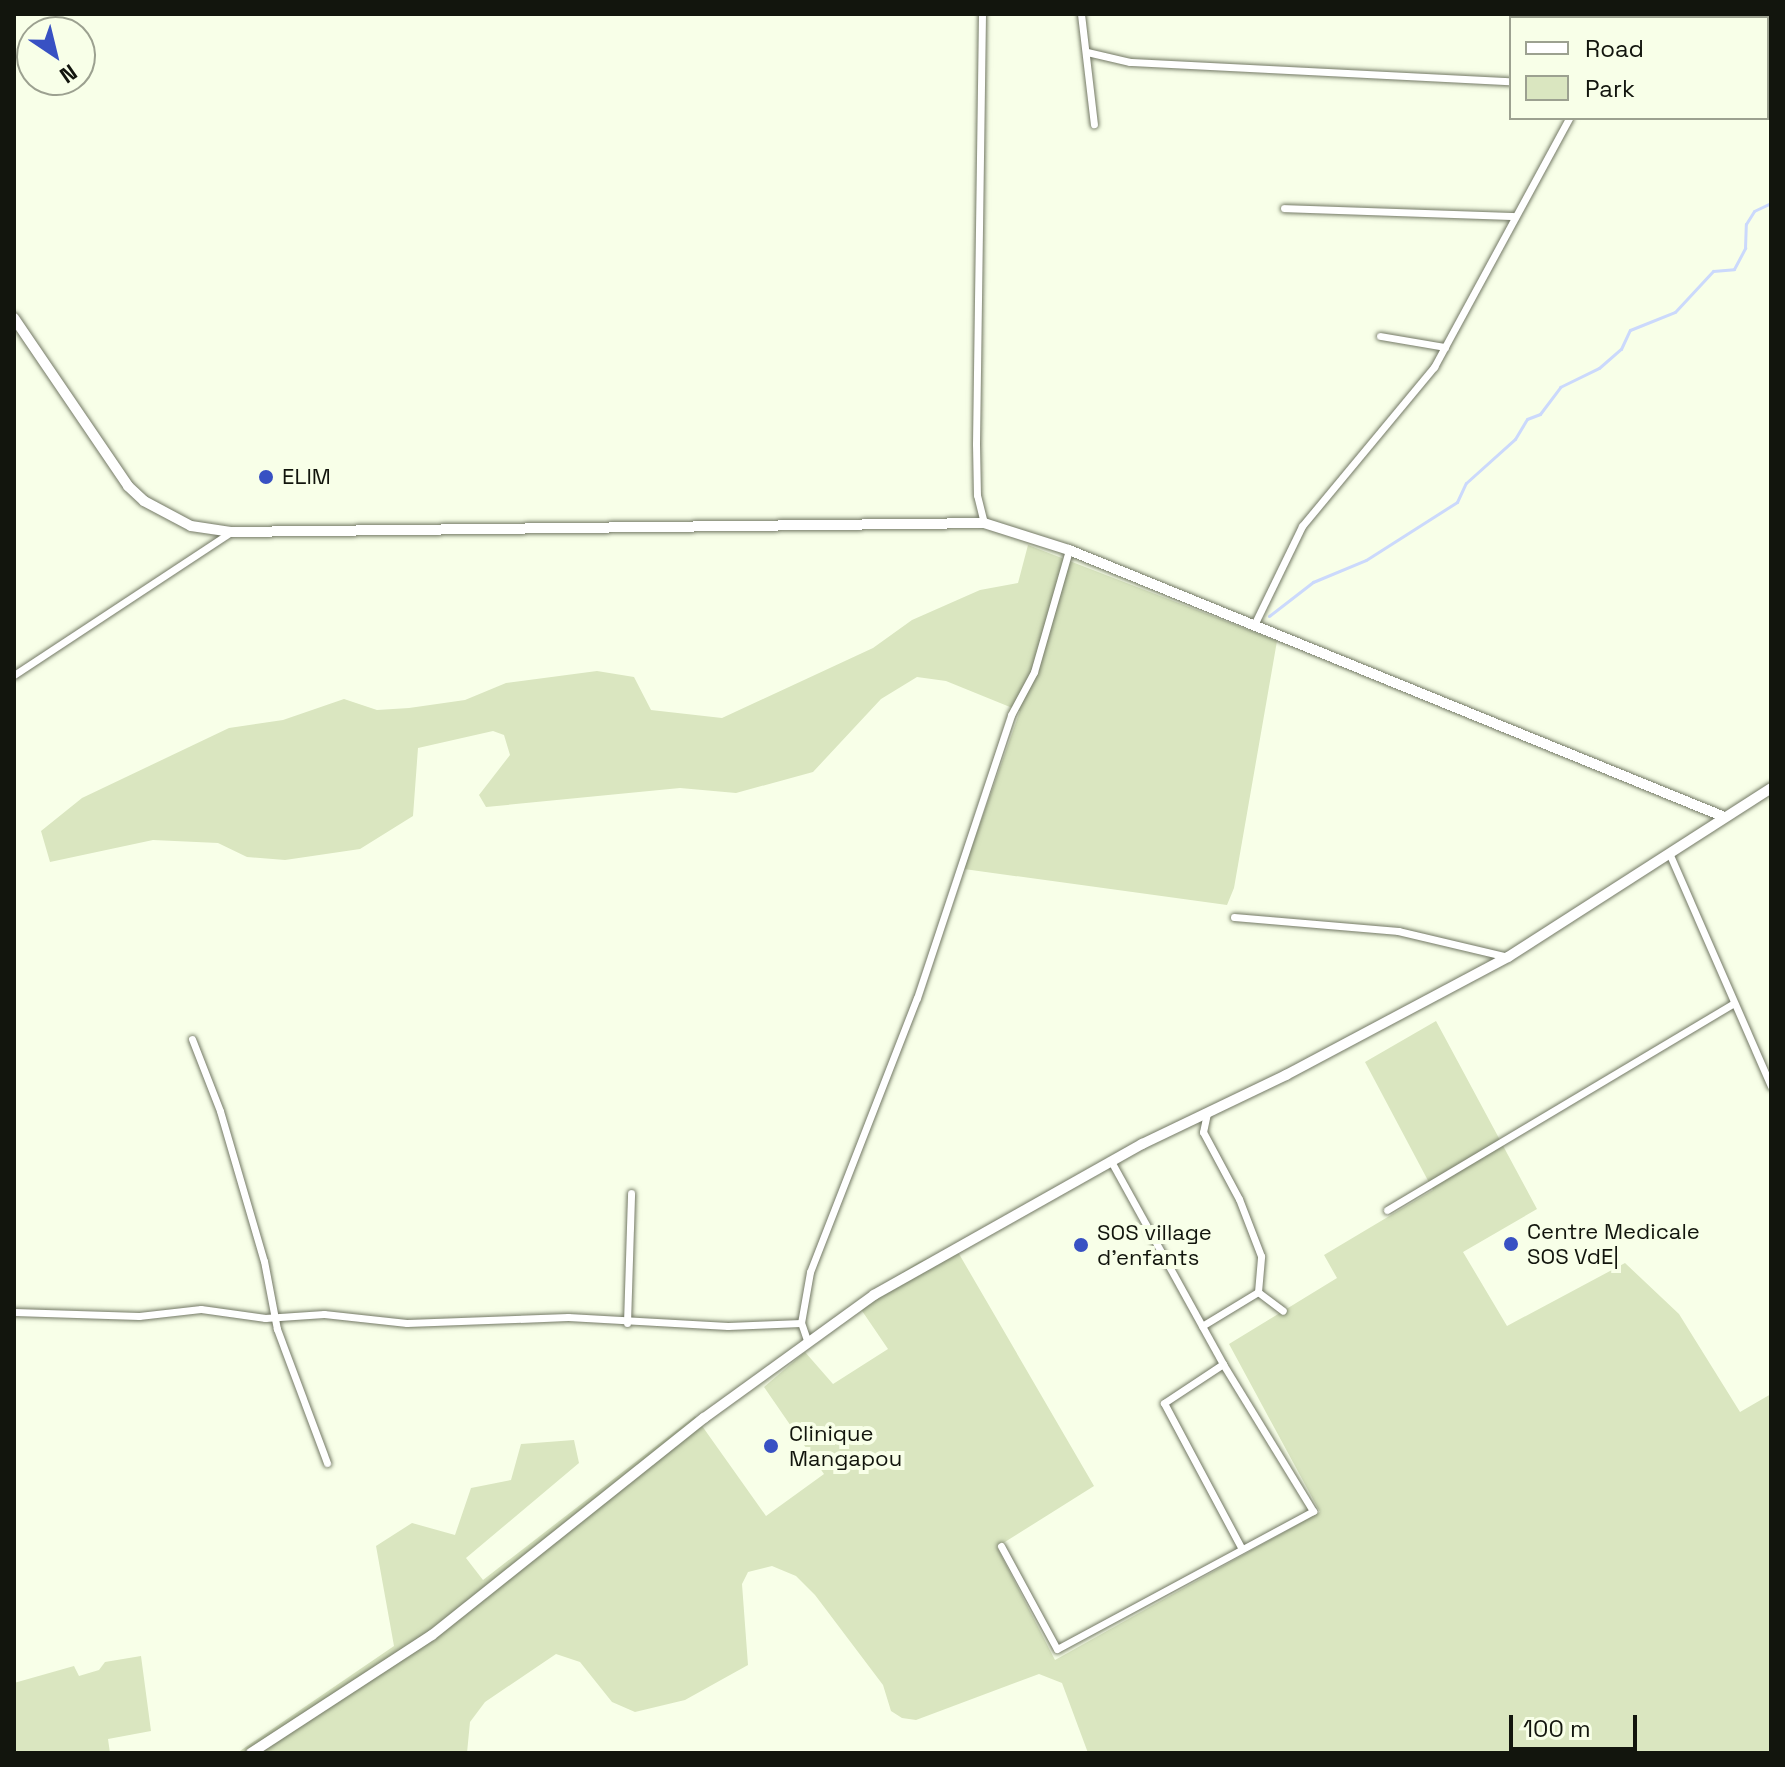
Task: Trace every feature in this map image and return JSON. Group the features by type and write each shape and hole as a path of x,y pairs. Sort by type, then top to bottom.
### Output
{"street":[{"path":"982,14 976,444 977,495 984,523"},
{"path":"1081,14 1094,124"},
{"path":"1087,52 1130,62 1509,81"},
{"path":"1254,625 1302,526 1434,367 1568,120"},
{"path":"1284,208 1515,216"},
{"path":"14,318 128,486 144,501 191,526 231,532 984,523 1069,550 1722,816"},
{"path":"1380,336 1445,347"},
{"path":"14,675 231,532"},
{"path":"807,1340 801,1323 810,1272 917,998 1011,715 1034,672 1069,550"},
{"path":"251,1753 432,1635 807,1340 938,1255 1208,1111 1508,957 1670,855 1722,816 1771,788"},
{"path":"1670,855 1771,1086"},
{"path":"1234,917 1398,931 1508,957"},
{"path":"1387,1210 1734,1003"},
{"path":"192,1039 220,1111 276,1317 327,1463"},
{"path":"1208,1111 1203,1132 1261,1247 1258,1292"},
{"path":"1001,1546 1057,1649 1241,1547 1313,1511 1223,1364 1112,1163"},
{"path":"627,1323 631,1193"},
{"path":"1258,1292 1283,1311"},
{"path":"1202,1326 1258,1292"},
{"path":"14,1312 139,1316 201,1309 276,1317 381,1317 407,1323 568,1317 627,1323 801,1323"},
{"path":"1223,1364 1164,1403 1241,1547"}],"green space":[{"path":"1028,545 1277,641 1234,888 1227,905 964,869 1020,711 946,681 917,677 881,699 813,772 736,793 680,788 486,807 479,795 510,755 504,735 493,731 418,748 413,816 360,849 285,860 247,857 218,843 153,840 50,862 41,831 82,798 229,728 283,720 344,699 377,710 409,708 465,700 506,683 597,671 634,677 651,710 722,718 873,648 912,620 980,590 1018,583"},
{"path":"1436,1021 1537,1209 1463,1252 1507,1326 1625,1263 1679,1314 1740,1412 1771,1394 1771,1753 1088,1753 1062,1683 1039,1674 916,1720 902,1718 891,1711 883,1685 815,1595 796,1576 772,1566 748,1572 742,1584 748,1665 685,1700 635,1712 612,1702 580,1662 556,1654 485,1702 470,1722 467,1753 237,1753 394,1646 376,1546 412,1523 455,1535 471,1488 511,1480 521,1444 574,1440 579,1463 466,1558 483,1580 695,1416 766,1516 824,1474 764,1387 805,1352 833,1384 888,1349 856,1302 919,1262 955,1247 1094,1486 997,1547 1055,1660 1320,1512 1229,1344 1337,1278 1324,1255 1433,1190 1365,1062"},
{"path":"141,1656 151,1731 108,1739 110,1753 14,1753 14,1683 74,1666 79,1676 99,1670 105,1662"}],"waterway":[{"path":"1269,616 1313,582 1366,560 1457,502 1466,483 1515,439 1527,419 1540,414 1560,387 1599,368 1621,349 1630,330 1675,312 1713,271 1734,269 1745,248 1746,224 1754,211 1771,203"}],"place":[{"name":"ELIM","path":"266,477"},
{"name":"Centre Medicale SOS VdE|","path":"1511,1244"},
{"name":"SOS village d'enfants","path":"1081,1245"},
{"name":"Clinique Mangapou","path":"771,1446"}]}
